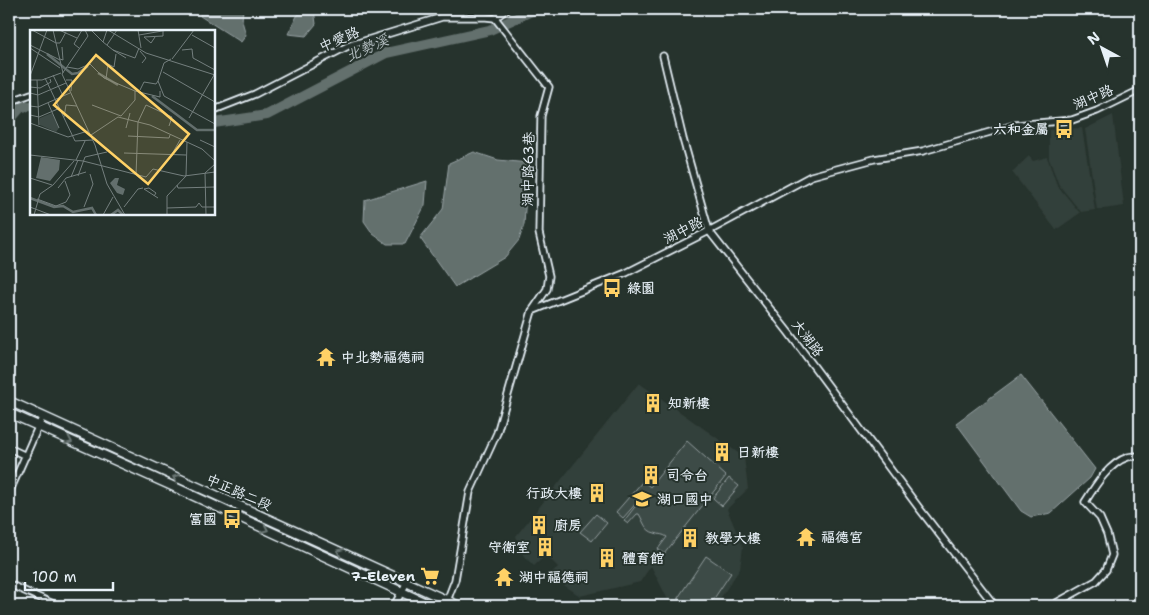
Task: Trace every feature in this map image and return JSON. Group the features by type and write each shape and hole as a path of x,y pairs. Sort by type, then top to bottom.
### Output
{"main road":[{"name":"中正路二段","path":"9,401 42,418 407,582 447,604 459,606"},
{"name":"中正路二段","path":"9,413 38,428 170,485 432,606"}],"street":[{"path":"495,18 507,9"},
{"name":"中愛路","path":"215,110 255,94 348,46 442,17 495,18"},
{"name":"湖中路63巷","path":"495,18 549,87 541,116 540,233 549,276 547,289 532,311"},
{"name":"大湖路","path":"663,56 709,231 789,333 919,508 995,606"},
{"name":"湖中路","path":"532,311 626,273 811,176 874,159 923,151 1015,125 1072,120 1097,111 1140,90"},
{"path":"9,102 30,94"},
{"path":"447,604 455,580 470,492 497,433 532,311"},
{"path":"9,493 42,418"},
{"path":"9,448 26,456"},
{"path":"1051,606 1096,581 1106,570 1112,555 1107,534 1100,518 1085,502 1098,481 1115,465 1129,457 1140,456"},
{"path":"394,606 407,582"},
{"path":"9,584 55,606"}],"shaded area":[{"path":"201,9 243,9 242,21 246,35 241,42 200,16"},
{"path":"305,9 314,9 316,24 306,36 288,34 297,16"},
{"path":"1113,115 1124,206 1097,210 1085,129"},
{"name":"六和金屬","path":"1082,128 1095,210 1081,212 1059,185 1049,159 1049,130"},
{"path":"474,152 498,160 528,163 524,225 519,240 505,257 455,287 420,238 443,209 449,163"},
{"path":"1029,156 1033,161 1047,157 1057,185 1080,213 1056,230 1012,172"},
{"path":"427,181 425,205 405,244 387,244 373,234 364,221 365,200"},
{"path":"1021,375 1095,469 1090,478 1051,513 1031,517 1021,511 956,423"},
{"name":"湖口國中","path":"639,383 744,457 748,489 727,509 743,547 740,569 715,606 671,606 651,566 640,582 580,596 549,575 558,567 550,559 544,557 534,566 523,555 516,536"},
{"path":"687,441 726,476 664,554 658,549 667,537 649,530 639,514 628,524 624,521 647,491 623,518 616,512 643,481 650,487"},
{"path":"729,478 739,486 722,506 713,498"},
{"path":"596,514 607,523 592,541 580,532"},
{"path":"706,556 731,573 709,606 689,606 678,598"}],"waterway":[{"name":"北勢溪","path":"215,123 267,115 386,53 490,30 536,9"},
{"name":"北勢溪","path":"9,121 21,107 30,106"}],"place":[{"name":"六和金屬","path":"1064,129"},
{"name":"綠園","path":"612,288"},
{"name":"中北勢福德祠","path":"326,357"},
{"name":"知新樓","path":"653,403"},
{"name":"日新樓","path":"722,452"},
{"name":"司令台","path":"651,475"},
{"name":"行政大樓","path":"597,493"},
{"name":"湖口國中","path":"642,499"},
{"name":"富國","path":"232,519"},
{"name":"廚房","path":"539,525"},
{"name":"福德宫","path":"806,537"},
{"name":"教學大樓","path":"690,538"},
{"name":"守衛室","path":"545,547"},
{"name":"體育館","path":"607,558"},
{"name":"7-Eleven","path":"430,576"},
{"name":"湖中福德祠","path":"504,577"}]}
